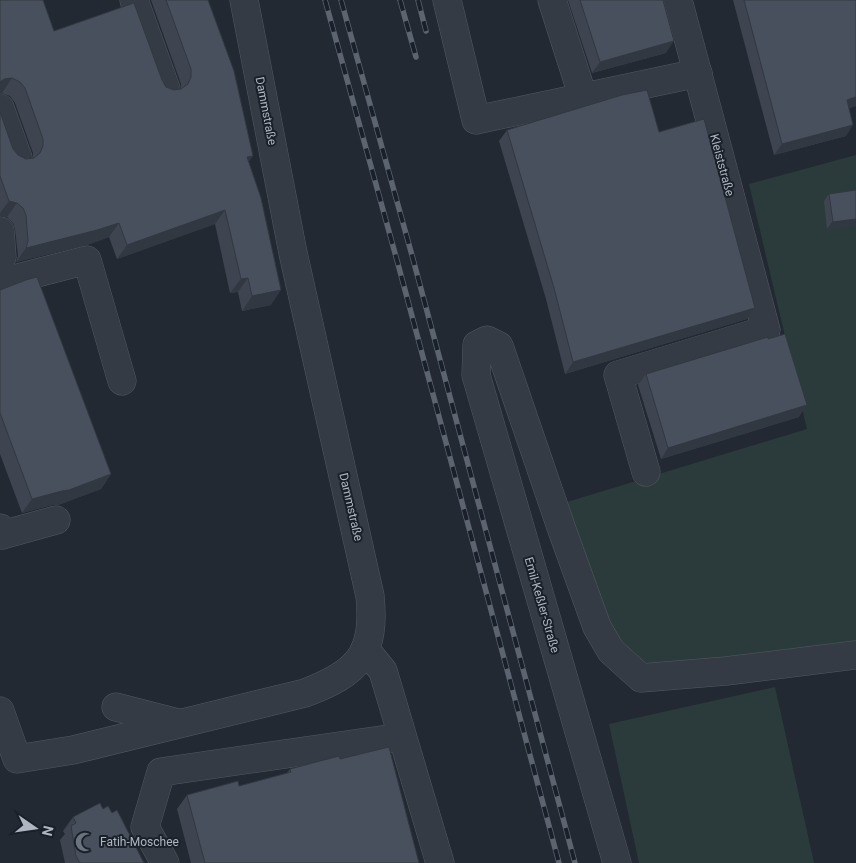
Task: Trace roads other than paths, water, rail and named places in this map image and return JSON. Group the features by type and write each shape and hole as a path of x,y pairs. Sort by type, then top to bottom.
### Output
{"street":[{"path":"134,0 166,89"},
{"name":"Dammstraße","path":"0,711 17,759 73,750 305,693 328,685 350,670 366,649 373,618 370,596 293,253 244,0"},
{"path":"446,0 476,120 698,73"},
{"path":"552,0 582,97"},
{"name":"Kleiststraße","path":"646,472 618,375 766,330 678,0"},
{"path":"0,108 18,158"},
{"path":"0,231 2,257 0,261"},
{"path":"0,277 14,279 87,260 122,381"},
{"name":"Emil-Keßler-Straße","path":"617,863 476,375 477,345 487,340 499,346 597,627 610,651 641,678 726,671 856,655"},
{"path":"0,528 2,535 56,520"},
{"path":"366,649 383,671 440,863"},
{"path":"116,706 182,724"},
{"path":"165,863 145,827 161,772 402,737"}],"railway":[{"path":"325,0 559,863"},
{"path":"341,0 413,259 575,863"},
{"path":"400,0 416,57"},
{"path":"418,0 426,31"}],"place":[{"name":"Fatih-Moschee","path":"85,842"}]}
